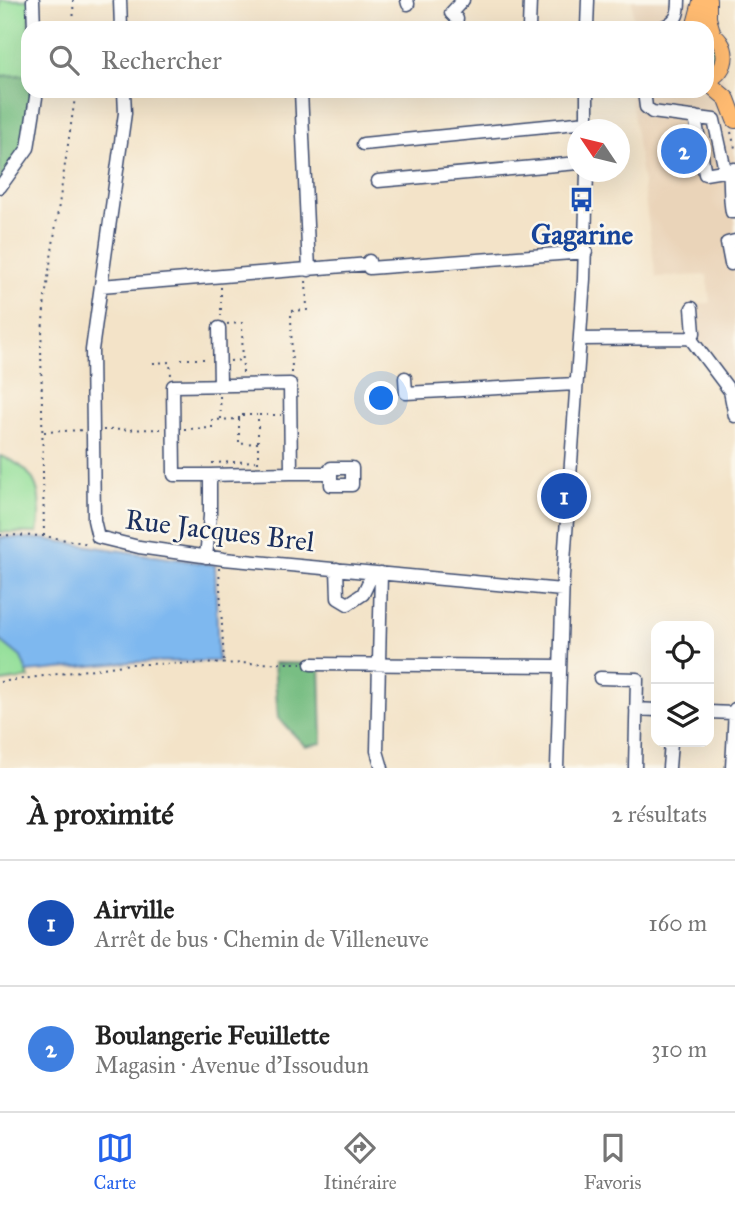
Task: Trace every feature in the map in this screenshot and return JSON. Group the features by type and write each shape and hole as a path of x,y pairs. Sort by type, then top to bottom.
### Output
{"main road":[{"path":"696,21 701,0"},
{"path":"709,0 710,21"},
{"path":"722,41 721,70 735,103"},
{"path":"714,76 721,70"},
{"path":"714,87 727,99 735,120"}],"street":[{"path":"33,0 34,21"},
{"path":"120,0 121,21"},
{"path":"457,19 452,13 463,0"},
{"path":"529,21 530,0"},
{"path":"588,21 589,0"},
{"path":"674,21 679,14 679,0"},
{"path":"0,187 27,148 36,98"},
{"path":"98,537 94,520 92,350 124,98"},
{"path":"301,98 307,270"},
{"path":"587,98 587,119"},
{"path":"645,98 645,103 652,112 714,120 730,170 731,182 728,188 732,212 735,212"},
{"path":"695,117 705,174 730,170"},
{"path":"363,144 567,128"},
{"path":"378,181 567,164"},
{"path":"557,768 562,590 586,252 587,182"},
{"path":"735,241 727,243 731,264 735,263"},
{"path":"100,286 307,270 369,261 369,268 586,252"},
{"path":"690,338 694,333 692,308"},
{"path":"219,328 220,386"},
{"path":"580,339 690,338"},
{"path":"690,338 733,391 735,416"},
{"path":"405,378 406,393 576,384"},
{"path":"291,473 290,384 173,386 174,475 211,475 258,468 291,473 331,473"},
{"path":"211,475 212,558"},
{"name":"Rue Jacques Brel","path":"98,537 139,547 212,558 562,590"},
{"name":"Rue Jacques Brel","path":"337,569 338,598 348,604 363,594 377,573"},
{"path":"377,573 381,664 377,751 382,768"},
{"path":"311,663 560,666"},
{"path":"600,678 637,679 635,768"},
{"path":"636,709 651,710"},
{"path":"714,712 734,711 732,768"},
{"path":"669,768 671,747"}],"path":[{"path":"73,0 74,21"},
{"path":"44,536 41,345 45,298 75,98"},
{"path":"290,384 290,311 307,310 307,270"},
{"path":"221,276 221,324 242,323 243,374"},
{"path":"153,363 170,362 173,386"},
{"path":"220,386 221,420"},
{"path":"258,443 239,444 239,415 291,415"},
{"path":"211,475 212,461 258,468 258,415"},
{"path":"43,432 212,428 212,420 239,419"},
{"path":"0,535 44,536 90,544 98,537"},
{"path":"212,558 224,665"},
{"path":"0,682 131,664 311,663"}],"shaded area":[{"path":"632,0 708,0 712,21 633,21"},
{"path":"714,33 721,71 735,103 735,390 689,342 689,304 710,303 707,275 656,277 631,99 714,98"}],"green space":[{"path":"0,0 33,0 29,21 21,21 21,75 0,76"},
{"path":"21,75 21,98 36,98 33,131 0,187 0,76"},
{"path":"0,456 23,468 36,485 40,507 37,533 0,532"},
{"path":"0,640 21,657 29,678 0,682"},
{"path":"274,663 320,664 322,743 305,746 278,718"}],"water":[{"path":"0,537 43,539 215,565 218,661 131,662 27,672 21,657 0,640"}],"place":[{"name":"Boulangerie Feuillette","path":"684,151"},
{"name":"Gagarine","path":"582,200"},
{"name":"Airville","path":"564,496"}]}
